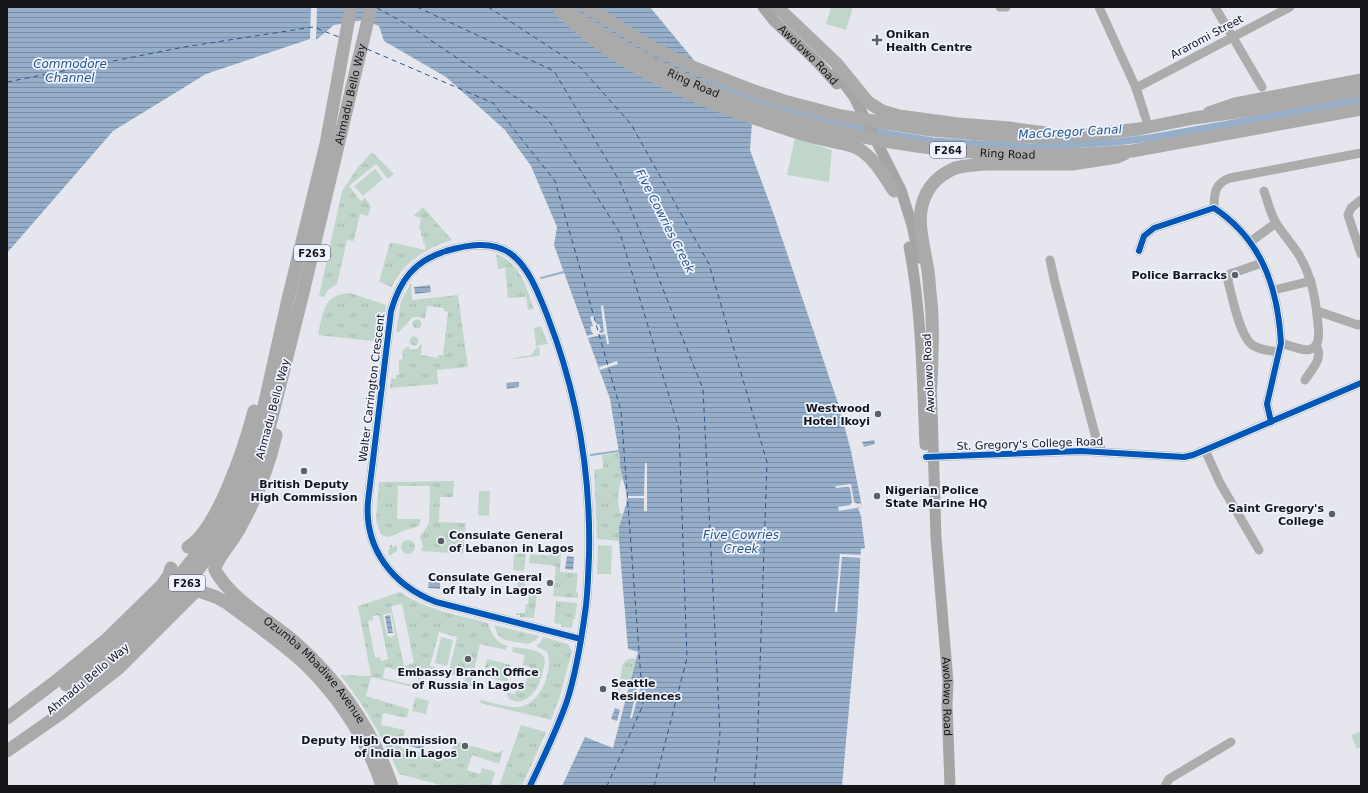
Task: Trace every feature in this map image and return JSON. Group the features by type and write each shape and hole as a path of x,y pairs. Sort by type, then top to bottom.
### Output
{"highway":[{"name":"Ahmadu Bello Way","path":"261,441 288,299 326,144 351,7"},
{"name":"Ahmadu Bello Way","path":"7,741 70,689 144,632 173,601 216,547 248,493 261,441 302,297 371,7"},
{"path":"557,7 576,26 594,40 645,73 728,109 771,124 831,141 848,144 859,149 868,155 879,168 894,191"},
{"name":"Ring Road","path":"561,7 652,64 717,93 775,115 830,130 895,143 975,152 1035,156 1132,151 1361,109"},
{"name":"Ring Road","path":"587,7 627,33 674,58 695,68 754,91 784,101 841,116 931,130 1037,137 1097,134 1132,130 1361,90"},
{"path":"777,7 841,68 868,102 882,111 899,116 958,124 1009,128 1062,135"},
{"path":"1194,118 1216,109 1235,104 1361,80"},
{"path":"931,386 933,339 928,267 920,225 921,207 924,196 936,180 956,168 985,164 1072,164 1117,157 1132,151"},
{"path":"7,751 63,712 119,668 198,591 212,581 217,561 242,525 264,476 274,445 304,318 302,297"},
{"path":"7,718 56,681 107,639 161,586 169,575 173,559 176,554 199,539 210,522 225,493 240,459 251,424 277,318 288,299"},
{"path":"188,547 195,547 211,556 215,569"},
{"path":"171,568 174,580 178,586 189,591 198,591"},
{"name":"Ozumba Mbadiwe Avenue","path":"215,569 225,586 296,643 320,666 341,690 371,737 386,767 392,786"},
{"name":"Ozumba Mbadiwe Avenue","path":"198,591 216,597 227,603 286,648 304,663 323,683 340,704 356,728 382,786"},
{"name":"Ahmadu Bello Way","path":"7,727 70,689"}],"main road":[{"name":"Awolowo Road","path":"763,7 774,20 829,74 858,112"},
{"name":"Awolowo Road","path":"771,7 830,65 843,81 875,147 894,191 905,228 913,263 917,296 948,682 947,705 950,786"},
{"name":"Awolowo Road","path":"875,147 890,168 901,190 907,207 922,273 931,386 929,539 941,683 940,724 943,786"}],"street":[{"path":"1000,7 1006,7"},
{"path":"1099,7 1136,88 1146,119"},
{"path":"1215,7 1262,87"},
{"name":"Araromi Street","path":"1136,88 1290,7"},
{"path":"1214,208 1214,200 1218,186 1222,181 1230,178 1361,153"},
{"path":"1262,263 1230,274 1228,278 1240,323 1245,335 1249,342 1254,346 1306,350 1311,349 1318,341 1319,332 1317,311 1311,281 1299,256 1276,223 1264,191"},
{"path":"1361,200 1351,208 1348,215 1358,236 1361,254"},
{"path":"1214,208 1250,242 1262,263 1274,290 1280,348 1267,404 1271,422"},
{"path":"1139,251 1144,236 1149,231 1214,208"},
{"path":"1250,242 1276,223"},
{"name":"Walter Carrington Crescent","path":"530,786 551,742 567,700 581,639 586,612 589,539 587,497 578,420 557,341 536,288 520,262 511,253 488,245 478,244 437,254 410,273 396,295 391,311 366,515 371,538 381,558 392,572 404,584 418,594 436,602 581,639"},
{"path":"1050,260 1096,438 1102,451"},
{"path":"1274,290 1311,281"},
{"path":"1317,311 1358,325 1361,324"},
{"path":"1305,380 1320,356 1316,345"},
{"name":"St. Gregory's College Road","path":"929,457 1081,451 1102,451 1184,457 1206,450 1361,383"},
{"path":"1206,450 1220,483 1259,550"},
{"path":"1165,786 1169,779 1230,742"}],"green space":[{"path":"831,7 853,7 846,30 826,24"},
{"path":"795,138 832,150 829,182 787,175"},
{"path":"372,152 394,174 388,179 376,164 349,186 361,201 365,198 371,206 368,216 360,214 354,241 347,240 337,284 328,290 324,297 319,296 342,191 358,167"},
{"path":"375,169 383,179 363,196 354,186"},
{"path":"423,207 452,240 433,247 416,257 396,278 392,287 379,282 390,242 425,250 425,243 423,243 422,239 423,236 421,236 421,230 419,230 421,218 413,216"},
{"path":"496,254 511,263 517,270 525,284 534,309 528,310 526,297 508,298 505,268 498,269"},
{"path":"411,283 412,300 458,295 468,367 437,370 438,384 390,388 391,378 396,379 396,375 399,375 399,361 403,358 402,351 408,346 410,349 417,349 422,343 421,355 438,358 438,355 443,355 448,312 444,311 444,308 427,306 425,319 413,317 399,332 396,332 401,301"},
{"path":"350,293 386,305 380,342 318,335 323,312 329,301 341,294"},
{"path":"417,319 422,324 417,329 412,324"},
{"path":"541,326 548,344 536,346 534,328"},
{"path":"414,336 419,341 414,346 409,341"},
{"path":"537,347 539,347 540,354 538,356 513,359 531,355"},
{"path":"619,453 623,480 621,480 619,489 618,505 620,513 623,514 619,527 619,541 597,539 594,470 603,468 602,455"},
{"path":"454,481 453,497 440,497 439,522 466,523 463,554 421,551 423,546 420,537 429,523 430,486 398,486 397,519 421,519 419,526 407,529 389,537 380,533 376,519 379,482"},
{"path":"479,491 490,491 489,516 478,515"},
{"path":"408,540 413,542 415,547 413,552 408,554 403,552 401,547 403,542"},
{"path":"391,544 393,547 397,545 397,551 389,556 388,551"},
{"path":"598,545 612,546 611,574 597,574"},
{"path":"550,549 561,549 560,572 578,573 576,592 578,593 578,598 553,596 556,566 529,563 530,554 550,556"},
{"path":"514,553 526,554 524,571 513,570"},
{"path":"518,579 525,580 524,592 537,594 534,618 520,617 520,615 516,615 516,613 525,613 529,596 520,595 520,591 517,591"},
{"path":"400,592 431,608 488,623 494,637 507,646 506,650 480,644 471,683 481,686 480,688 464,685 465,678 426,668 425,672 421,671 417,688 371,677 366,696 409,709 407,718 383,713 381,725 405,730 401,748 428,754 429,751 450,758 454,741 497,753 503,750 499,764 472,755 467,770 480,774 482,768 495,772 491,786 445,786 399,774 373,723 358,698 340,675 371,676 358,606","holes":["402,604 414,663 404,666 391,606","391,613 395,635 390,638 390,636 387,636 383,615","379,615 388,659 381,661 380,657 375,658 368,621 373,620 373,616","439,632 457,637 449,671 430,666","385,667 419,675 417,686 383,678"]},
{"path":"556,601 577,603 572,628 561,627 561,624 554,623"},
{"path":"494,625 539,636 536,640 528,644 504,640 498,635"},
{"path":"441,637 453,640 447,666 435,663"},
{"path":"543,637 568,644 572,651 560,696 551,720 480,703 481,700 504,706 518,707 533,701 543,686 549,668 547,652 536,646 540,643"},
{"path":"513,647 537,651 544,657 545,661 540,681 534,692 524,700 517,702 509,699 506,692 515,694 517,689 524,690 530,667 522,665 525,655 512,652"},
{"path":"487,659 511,665 507,682 483,676","holes":["490,666 496,667 493,678 488,676"]},
{"path":"628,659 636,659 629,685 622,687 617,694 622,665"},
{"path":"415,697 429,701 426,714 412,711"},
{"path":"521,725 546,732 522,786 499,786"},
{"path":"1361,731 1361,747 1357,749 1351,735"}],"water":[{"name":"Five Cowries Creek","path":"7,7 650,7 712,82 744,118 752,123 750,150 774,215 839,406 851,451 862,507 858,508 861,516 865,548 861,549 857,620 842,786 562,786 585,737 613,748 638,652 628,649 619,541 619,527 626,505 627,496 620,467 610,399 554,245 557,227 531,166 505,130 446,77 384,41 379,26 364,20 334,25 316,40 310,39 206,74 113,131 7,253"},
{"path":"430,285 431,292 415,294 414,287"},
{"path":"519,382 519,387 507,389 506,383"},
{"path":"874,440 875,444 864,447 862,442"},
{"path":"567,556 574,557 573,570 565,569"},
{"path":"429,581 440,583 440,589 428,588"},
{"path":"390,615 393,633 388,633 385,616"},
{"path":"615,708 620,710 617,721 611,719"},
{"path":"411,738 425,742 423,749 409,746"}],"pier":[{"path":"311,7 317,7 316,40 310,39"},
{"path":"603,305 609,344 607,344 605,334 588,338 587,336 594,334 592,333 590,327 593,326 590,317 594,316 597,325 599,324 601,330 599,331 600,333 604,332 601,306"},
{"path":"617,361 618,364 600,370 599,367"},
{"path":"645,463 647,463 647,511 644,511 644,498 627,498 627,496 644,496"},
{"path":"851,484 854,502 858,504 861,503 862,507 839,511 838,507 850,505 852,502 850,488 836,488 835,486"},
{"path":"840,554 862,555 862,558 842,557 837,612 835,612"},
{"path":"639,684 641,685 632,718 630,718 637,689 629,687 629,685 638,687"}],"waterway":[{"name":"MacGregor Canal","path":"712,82 794,113 889,134 933,141 1031,147 1116,142 1150,138 1361,100"},
{"path":"541,278 564,272"},
{"path":"591,455 619,451"}],"ferry route":[{"path":"417,7 554,71 620,182 703,389 720,733 714,786"},
{"path":"488,7 580,67 631,124 709,264 767,462 757,754 754,786"},
{"path":"377,8 408,25 548,119 620,233 679,429 687,658 654,786"},
{"path":"7,82 184,47 313,27 339,37"},
{"path":"367,49 493,103 555,181 621,411 643,705 607,786"}],"cycle path":[{"path":"1139,251 1144,236 1154,228 1214,208 1231,221 1256,250 1271,285 1276,303 1281,343 1267,404 1271,422"},
{"path":"530,786 567,701 576,668 580,646 586,606 589,556 588,494 580,433 574,403 558,344 537,290 523,266 511,254 488,245 462,247 435,255 425,260 410,273 399,290 391,311 368,501 368,518 376,549 384,563 394,575 406,586 420,595 436,602 581,639"},
{"path":"926,457 1081,451 1184,457 1205,450 1361,383"}],"place":[{"name":"Onikan Health Centre","path":"877,40"},
{"name":"Police Barracks","path":"1235,275"},
{"name":"Westwood Hotel Ikoyi","path":"878,414"},
{"name":"British Deputy High Commission","path":"304,471"},
{"name":"Nigerian Police State Marine HQ","path":"877,496"},
{"name":"Saint Gregory's College","path":"1332,514"},
{"name":"Consulate General of Lebanon in Lagos","path":"441,541"},
{"name":"Consulate General of Italy in Lagos","path":"550,583"},
{"name":"Embassy Branch Office of Russia in Lagos","path":"468,659"},
{"name":"Seattle Residences","path":"603,689"},
{"name":"Deputy High Commission of India in Lagos","path":"465,746"}],"water label":[{"name":"Commodore Channel","path":"70,71"}]}
